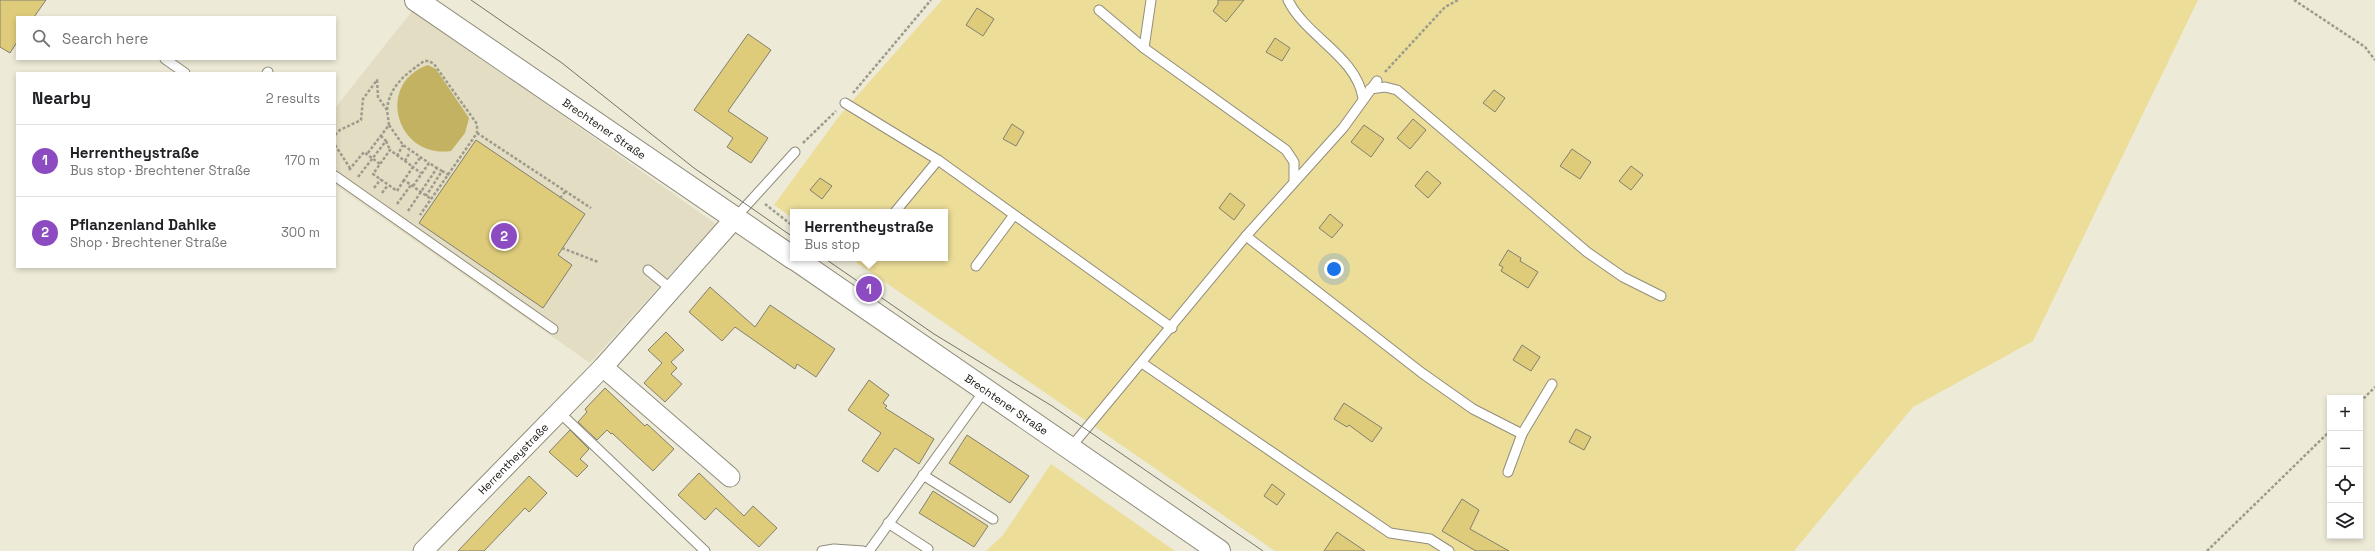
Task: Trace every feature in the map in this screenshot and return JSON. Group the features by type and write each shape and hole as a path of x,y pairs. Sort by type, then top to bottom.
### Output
{"main road":[{"name":"Brechtener Straße","path":"416,0 736,217 790,256"},
{"name":"Brechtener Straße","path":"797,261 985,390 1071,447 1219,551"}],"street":[{"name":"Herrentheystraße","path":"423,551 603,366 670,289 736,217"},
{"path":"603,366 730,478"}],"lane":[{"path":"1144,48 1151,0"},
{"path":"1288,0 1302,20 1353,71 1361,86 1363,98"},
{"path":"1099,10 1144,48 1286,150 1294,162 1294,182"},
{"path":"166,60 184,72"},
{"path":"1071,447 1172,328 1246,236 1343,128 1376,81"},
{"path":"1370,89 1385,88 1396,90 1587,252 1623,277 1661,296"},
{"path":"845,103 938,160 1172,328"},
{"path":"736,217 795,152"},
{"path":"897,209 938,160"},
{"path":"338,178 553,329"},
{"path":"976,266 1014,215"},
{"path":"1246,236 1422,373 1473,409 1522,434"},
{"path":"648,270 670,289"},
{"path":"1142,364 1390,533 1430,539 1449,551"},
{"path":"1508,472 1522,434 1552,384"},
{"path":"869,551 985,390"},
{"path":"559,412 705,551"},
{"path":"923,475 993,519"},
{"path":"888,523 928,549"},
{"path":"822,551 834,549 863,551"}],"path":[{"path":"795,152 845,103 931,0"},
{"path":"1376,81 1445,7 1458,0"},
{"path":"2294,0 2365,47 2375,60"},
{"path":"420,215 449,176 477,133 477,124 434,64 429,61 424,61 398,82 390,95 387,110 389,125 403,145 410,152 449,176"},
{"path":"361,120 363,99 377,79 380,102 387,110"},
{"path":"359,116 361,120"},
{"path":"336,134 340,130 361,120"},
{"path":"367,154 389,125"},
{"path":"477,133 591,208"},
{"path":"381,136 386,141 390,150 422,173"},
{"path":"358,178 386,141"},
{"path":"397,156 403,145"},
{"path":"336,147 350,168"},
{"path":"390,150 373,174 397,191 420,158"},
{"path":"338,178 350,168 364,152 380,164"},
{"path":"405,161 410,152"},
{"path":"396,206 428,163"},
{"path":"407,213 436,168"},
{"path":"426,196 442,171"},
{"path":"373,190 381,180"},
{"path":"404,180 431,199"},
{"path":"381,195 388,185"},
{"path":"560,198 565,192"},
{"path":"755,196 790,224"},
{"path":"562,248 598,262"},
{"path":"2363,399 2375,387"},
{"path":"2206,551 2327,434"}],"shaded area":[{"path":"942,0 2198,0 2033,341 1913,407 1794,551 1275,551 854,261 948,261 948,209 790,209 790,216 774,205 840,115"},
{"path":"413,10 716,224 590,363 336,186 336,107"},
{"path":"428,65 436,69 469,118 465,133 451,151 432,150 417,143 406,132 399,118 397,102 402,87 412,74"},
{"path":"1051,464 1175,551 986,551 1003,535"}],"building":[{"path":"0,0 46,0 35,16 16,16 16,44 10,53 0,47"},
{"path":"1218,0 1244,0 1226,22 1213,11 1218,4"},
{"path":"977,8 994,19 983,36 966,25"},
{"path":"748,34 771,50 728,111 768,138 751,163 727,147 733,138 694,110"},
{"path":"1275,38 1290,48 1282,61 1266,52"},
{"path":"1494,90 1505,98 1495,112 1483,103"},
{"path":"1413,119 1426,130 1410,149 1397,138"},
{"path":"1012,124 1024,132 1016,146 1003,139"},
{"path":"1364,125 1384,139 1371,157 1351,142"},
{"path":"476,140 585,214 558,255 572,265 543,308 419,223"},
{"path":"1572,149 1591,162 1580,179 1560,166"},
{"path":"1631,166 1643,175 1631,190 1619,181"},
{"path":"1427,171 1441,183 1428,198 1415,186"},
{"path":"820,178 832,186 822,199 810,190"},
{"path":"1230,193 1245,205 1234,220 1219,208"},
{"path":"1330,214 1343,225 1332,238 1319,228"},
{"path":"1508,250 1521,258 1520,261 1538,272 1528,288 1501,271 1503,267 1499,265"},
{"path":"710,287 755,327 770,305 835,349 816,377 797,364 795,369 735,327 722,341 689,312"},
{"path":"666,332 684,350 671,362 677,368 671,374 682,384 665,402 644,383 662,363 648,350"},
{"path":"1522,345 1540,357 1531,371 1513,360"},
{"path":"869,380 889,395 883,403 887,406 885,408 934,439 919,464 895,448 878,472 862,461 881,433 848,410"},
{"path":"605,388 645,426 647,424 674,449 653,471 612,433 611,434 607,430 597,440 578,422 587,412 585,409"},
{"path":"1344,403 1382,428 1372,442 1349,425 1347,427 1334,419"},
{"path":"1576,429 1591,437 1584,450 1569,442"},
{"path":"570,430 589,449 580,459 588,466 577,477 549,452"},
{"path":"967,435 1029,476 1010,503 949,463"},
{"path":"699,473 744,516 753,506 777,528 759,547 716,508 705,520 678,495"},
{"path":"529,476 547,493 529,512 525,508 484,551 458,551"},
{"path":"1272,484 1285,494 1277,505 1264,496"},
{"path":"933,491 988,526 974,547 919,513"},
{"path":"1462,499 1479,510 1470,529 1509,551 1476,551 1442,531"},
{"path":"1337,532 1365,551 1324,551"}],"tram line":[{"path":"471,0 562,63 694,168 790,235"},
{"path":"828,261 934,334 1052,406 1263,551"}],"place":[{"name":"Pflanzenland Dahlke","path":"504,236"},
{"name":"Herrentheystraße","path":"869,289"}]}
